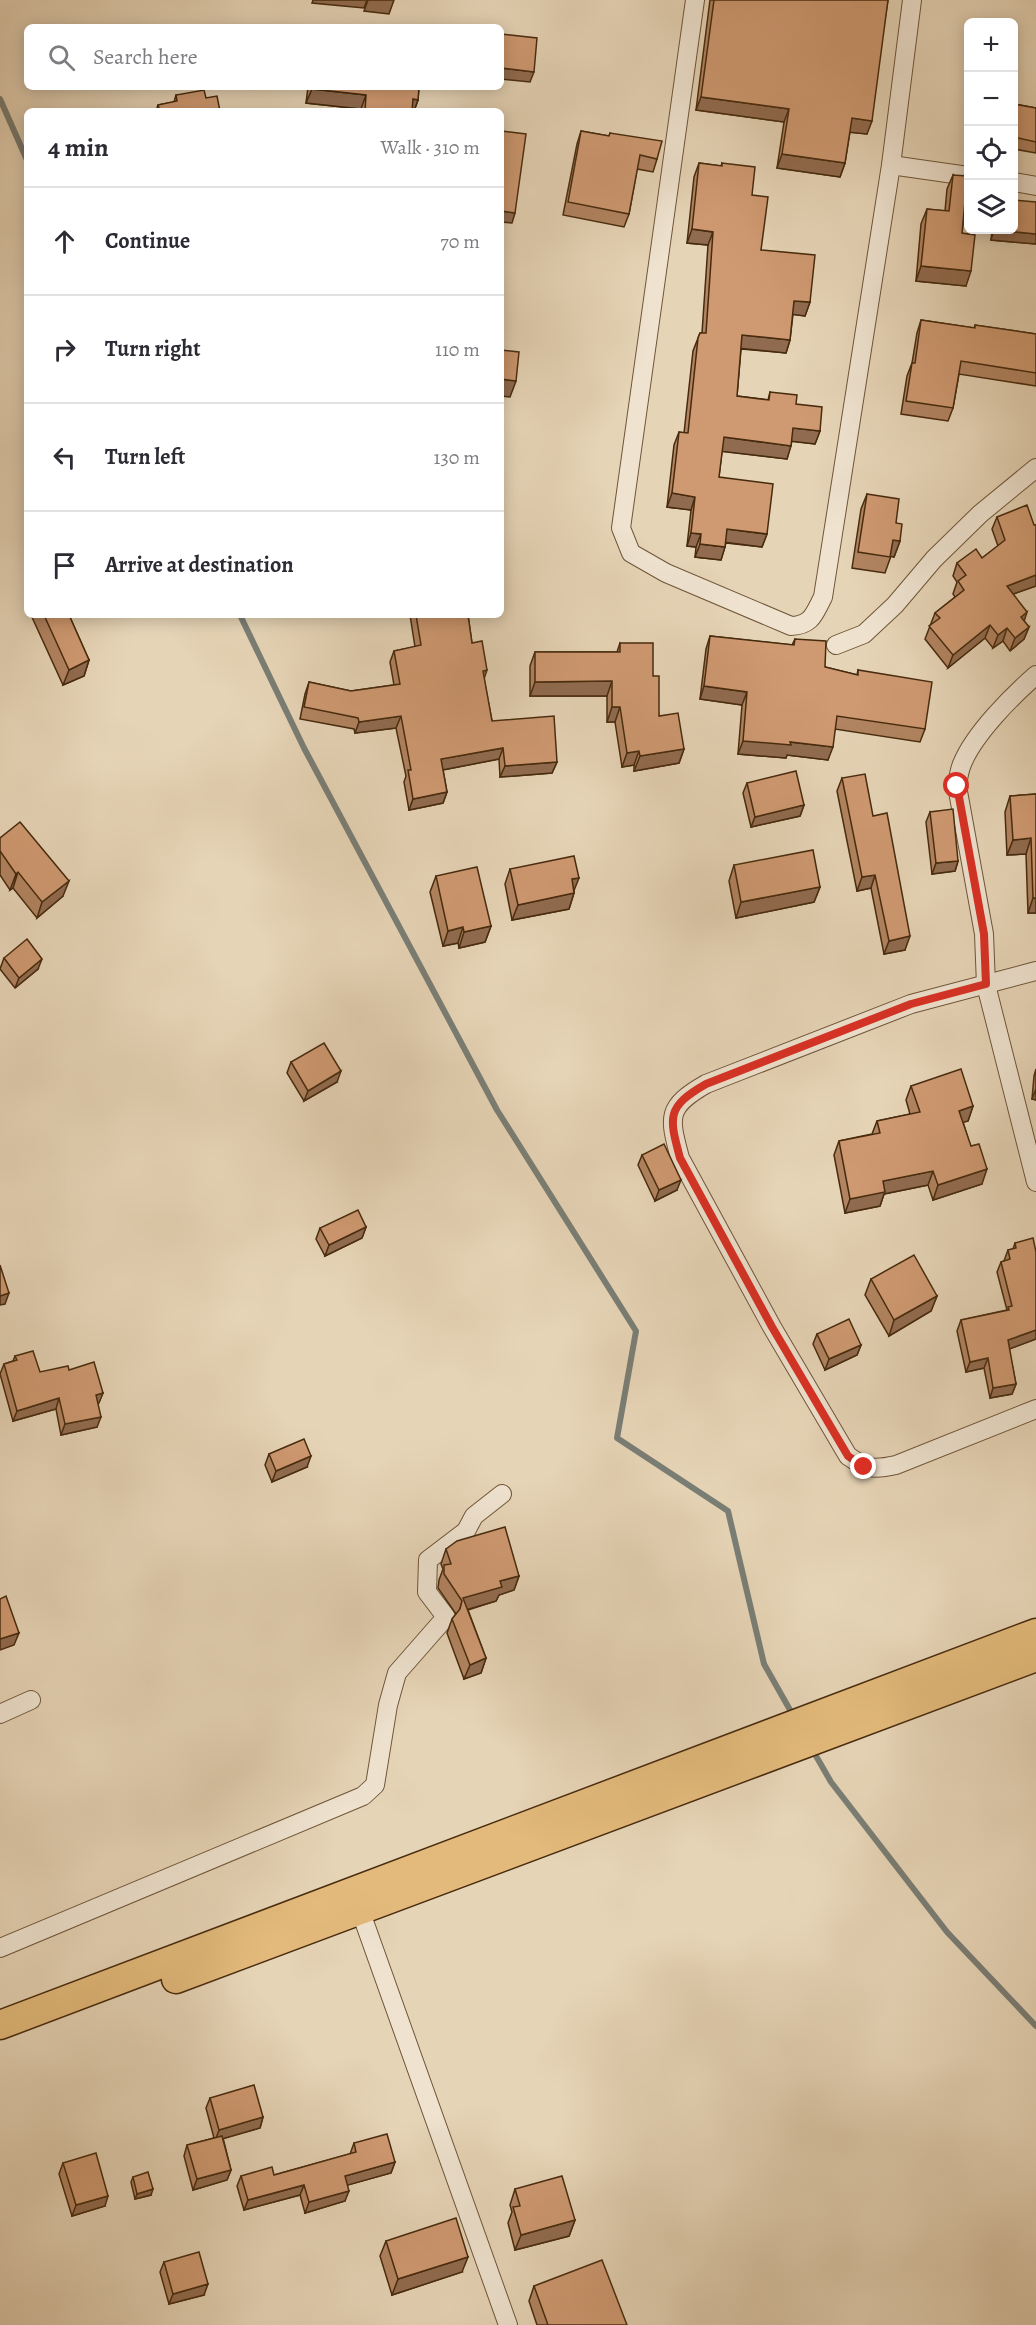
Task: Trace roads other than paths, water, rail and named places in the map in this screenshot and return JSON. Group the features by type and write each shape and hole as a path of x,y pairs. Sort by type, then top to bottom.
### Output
{"main road":[{"path":"0,2025 1036,1633"},
{"path":"0,2045 1036,1657"}],"street":[{"path":"695,0 621,528 631,553 666,573 791,626 801,626 810,620 823,597 891,165 912,0"},
{"path":"891,165 964,175"},
{"path":"1018,183 1036,186"},
{"path":"836,645 864,634 895,605 934,559 980,514 1036,468"},
{"path":"1036,675 1017,691 970,748 961,766 957,786 984,934 986,984 1036,1182"},
{"path":"1036,971 911,1004 706,1084 685,1096 673,1113 673,1130 680,1158 772,1327 848,1456 864,1467 881,1468 896,1465 1036,1409"},
{"path":"0,1948 363,1796 375,1785 388,1705 397,1673 446,1617 427,1592 428,1560 466,1530 474,1516 502,1494"},
{"path":"0,1713 31,1700"},
{"path":"360,1910 508,2325"}],"waterway":[{"path":"0,99 24,153"},
{"path":"241,618 304,748 497,1110 636,1331 617,1438 728,1511 764,1664 794,1717"},
{"path":"812,1749 831,1782 947,1932 1036,2026"}]}
